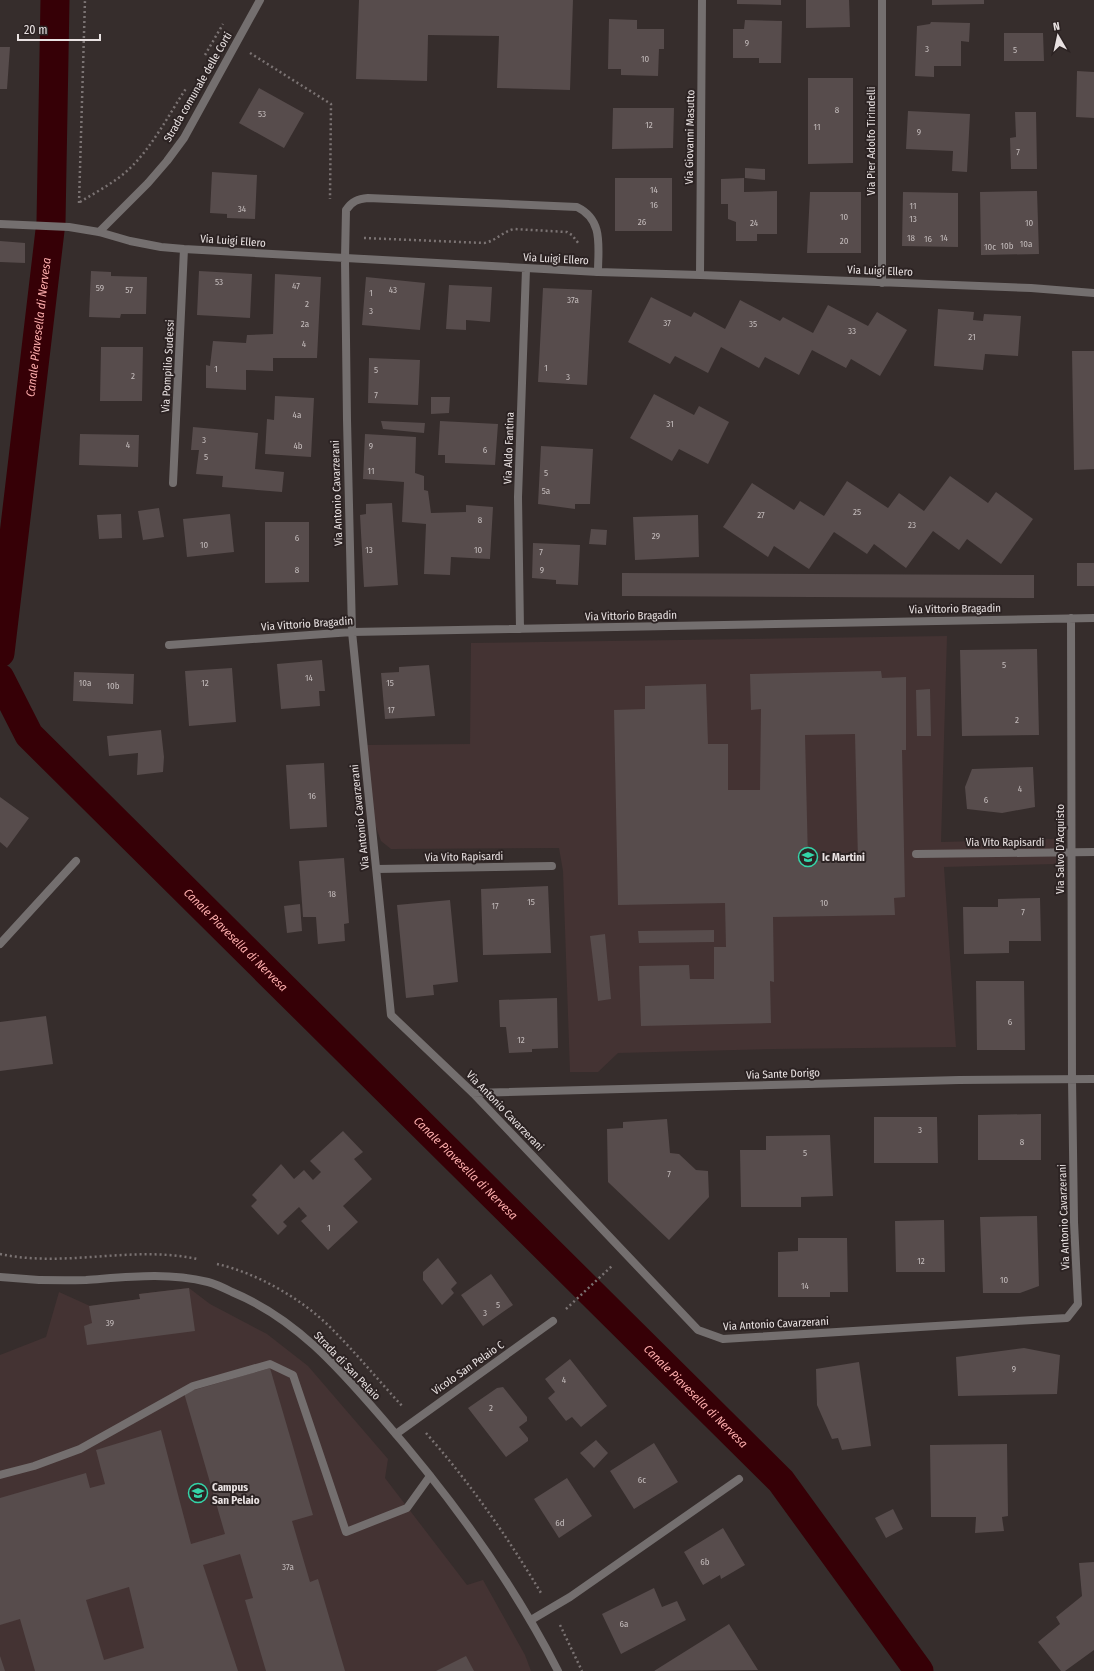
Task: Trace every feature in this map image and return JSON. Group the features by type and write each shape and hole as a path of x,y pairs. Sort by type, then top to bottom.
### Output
{"street":[{"name":"Strada comunale delle Corti","path":"99,232 148,183 184,138 260,0"},
{"name":"Via Giovanni Masutto","path":"700,275 702,0"},
{"name":"Via Pier Adolfo Tirindelli","path":"882,0 882,283"},
{"name":"Via Antonio Cavarzerani","path":"598,272 599,240 597,229 592,218 585,211 577,207 368,198 358,200 350,204 346,210 344,259 346,420 352,632 392,1015 473,1093 698,1330 723,1339 1067,1318 1078,1304 1074,1222 1072,1079"},
{"name":"Via Luigi Ellero","path":"0,224 69,227 99,232 130,241 160,247 184,249 526,269 1031,288 1094,293"},
{"name":"Via Pompilio Sudessi","path":"173,483 184,249"},
{"name":"Via Aldo Fantina","path":"520,629 518,497 526,269"},
{"name":"Via Salvo D'Acquisto","path":"1071,618 1072,1079"},
{"name":"Via Vittorio Bragadin","path":"169,645 352,632 1094,618"},
{"name":"Via Vito Rapisardi","path":"916,854 1094,852"},
{"path":"0,944 76,861"},
{"name":"Via Vito Rapisardi","path":"376,869 552,866"},
{"name":"Via Sante Dorigo","path":"473,1093 959,1080 1094,1079"},
{"name":"Strada di San Pelaio","path":"0,1277 42,1281 132,1276 176,1276 210,1282 246,1298 289,1323 331,1361 396,1434 430,1476 482,1544 532,1620 558,1671"},
{"name":"Vicolo San Pelaio C","path":"396,1434 553,1321"},
{"path":"0,1475 34,1466 80,1449 193,1386 270,1364 293,1375 346,1532 407,1508 430,1476"},
{"path":"532,1620 570,1597 739,1479"}],"path":[{"path":"85,0 79,203 109,184 134,164 144,152 187,87"},
{"path":"205,55 223,24"},
{"path":"249,52 331,104 330,205"},
{"path":"360,238 484,243 496,240 508,230 514,229 567,232 577,239 581,246"},
{"path":"553,1321 626,1254"}],"shaded area":[{"name":"Ic Martini","path":"947,636 941,842 1057,839 1056,864 944,867 956,1047 618,1053 598,1072 570,1072 563,871 559,848 391,849 381,841 373,819 367,745 470,744 471,643"},
{"name":"Campus San Pelaio","path":"189,1288 210,1304 267,1334 308,1366 388,1459 385,1478 467,1585 483,1580 525,1655 531,1671 0,1671 0,1355 46,1337 59,1292 90,1306 140,1299 139,1294"}],"building":[{"path":"359,0 573,0 570,90 497,88 499,36 428,35 427,81 356,79"},
{"path":"737,0 781,0 781,5 737,4"},
{"path":"806,0 849,0 850,27 806,28"},
{"path":"932,0 984,0 984,4 932,5"},
{"path":"609,19 637,20 637,29 664,29 664,49 659,49 658,76 621,75 621,69 608,69"},
{"path":"745,20 782,21 781,63 759,63 759,58 733,58 733,29 744,29"},
{"path":"931,22 970,23 969,42 961,41 961,66 934,66 934,77 915,76 917,26 930,24"},
{"path":"1004,33 1043,33 1044,61 1004,61"},
{"path":"0,47 10,47 7,89 0,89"},
{"path":"1077,71 1094,72 1094,118 1076,117"},
{"path":"808,78 853,78 853,163 808,164"},
{"path":"259,88 304,113 284,148 239,123"},
{"path":"613,108 674,108 673,148 612,149"},
{"path":"908,111 970,114 967,172 952,171 953,151 906,149"},
{"path":"1015,112 1036,112 1037,169 1011,169 1010,138 1016,137"},
{"path":"745,168 765,169 765,180 745,178"},
{"path":"212,172 257,175 255,219 227,218 227,214 210,213"},
{"path":"615,178 672,178 672,231 615,231"},
{"path":"744,178 744,192 777,191 777,234 757,234 757,241 736,241 736,222 728,219 728,204 721,204 721,179"},
{"path":"1037,191 1039,254 981,255 980,192"},
{"path":"810,192 861,192 861,253 807,253"},
{"path":"903,192 958,193 958,247 902,246"},
{"path":"0,241 25,243 25,263 0,262"},
{"path":"91,271 111,272 111,276 147,277 146,314 121,314 120,318 89,317"},
{"path":"199,271 252,274 250,318 197,315"},
{"path":"275,274 321,277 317,358 273,358 273,371 246,370 246,390 206,388 206,365 210,366 213,341 246,343 247,335 273,334"},
{"path":"366,277 425,283 420,330 362,325"},
{"path":"449,285 492,287 490,322 466,320 466,330 446,329"},
{"path":"543,288 592,290 587,385 538,382"},
{"path":"651,297 691,317 694,312 725,329 740,300 780,321 783,317 813,333 828,305 868,326 877,312 907,330 880,376 851,359 846,368 812,350 799,375 765,357 759,368 721,347 708,373 675,356 670,364 628,342"},
{"path":"938,309 974,312 973,320 983,321 984,314 1021,316 1018,356 985,354 983,370 934,366"},
{"path":"101,347 143,347 142,401 100,401"},
{"path":"1072,351 1094,351 1094,469 1074,470"},
{"path":"369,358 420,360 418,405 368,403"},
{"path":"654,394 694,415 699,406 729,422 708,464 679,449 672,461 630,438"},
{"path":"275,396 314,398 311,457 265,454 267,419 274,420"},
{"path":"431,397 450,397 449,413 431,414"},
{"path":"381,421 425,423 424,433 383,429"},
{"path":"440,421 498,424 495,465 445,463 445,455 438,455"},
{"path":"193,427 258,433 255,469 284,472 282,492 222,487 223,476 196,474 199,450 191,450"},
{"path":"80,434 139,435 138,467 79,465"},
{"path":"365,434 416,437 415,473 424,476 424,490 428,491 431,513 466,512 466,505 493,507 490,559 451,557 450,575 424,574 426,524 402,522 404,482 363,479"},
{"path":"541,446 593,449 590,504 575,504 575,509 538,504"},
{"path":"950,476 988,503 996,492 1033,519 1001,564 967,539 959,550 933,531 906,568 874,544 867,554 834,532 809,569 774,546 768,557 723,527 752,483 794,510 800,501 824,516 847,481 888,508 899,493 924,511"},
{"path":"392,503 398,585 364,587 360,515 366,514 366,504"},
{"path":"159,508 164,537 143,540 138,511"},
{"path":"121,514 122,538 99,539 97,515"},
{"path":"230,514 234,552 187,557 183,519"},
{"path":"698,515 699,557 635,560 633,517"},
{"path":"265,522 309,522 309,582 265,583"},
{"path":"591,529 607,530 606,545 589,544"},
{"path":"533,543 580,545 578,585 556,584 556,580 532,578"},
{"path":"1077,563 1094,563 1094,586 1077,586"},
{"path":"622,573 1034,575 1034,598 622,596"},
{"path":"1037,649 1039,735 962,736 960,650"},
{"path":"322,660 325,691 319,691 320,706 281,709 277,664"},
{"path":"429,665 435,716 385,719 381,673 399,672 399,667"},
{"path":"232,668 236,722 189,726 185,671"},
{"path":"881,671 882,678 906,677 906,750 902,750 905,897 894,898 895,915 773,917 774,982 770,981 771,1023 641,1026 639,966 689,965 690,979 714,979 714,947 726,947 725,903 618,905 614,710 645,709 645,686 706,684 708,744 728,744 728,790 760,790 761,709 751,710 750,674","holes":["855,734 858,860 808,861 805,735"]},
{"path":"74,672 134,674 133,704 73,701"},
{"path":"930,689 931,736 917,736 916,690"},
{"path":"161,730 164,757 163,772 137,775 138,753 109,756 107,736"},
{"path":"324,763 327,827 290,829 286,765"},
{"path":"1033,767 1035,807 1002,813 967,809 965,787 972,769"},
{"path":"0,797 29,818 7,848 0,842"},
{"path":"344,858 349,923 344,924 345,941 318,944 316,917 303,917 299,861"},
{"path":"548,886 551,953 483,955 481,889"},
{"path":"1040,898 1041,941 1009,941 1009,953 964,954 963,907 998,907 998,899"},
{"path":"450,900 458,982 433,985 434,995 406,998 397,905"},
{"path":"300,904 302,931 287,933 284,906"},
{"path":"714,930 714,942 639,943 638,931"},
{"path":"605,934 611,999 598,1001 590,936"},
{"path":"976,981 1024,981 1025,1050 977,1050"},
{"path":"557,998 558,1048 532,1049 532,1052 509,1053 506,1027 500,1027 499,1000"},
{"path":"46,1016 53,1064 0,1071 0,1022"},
{"path":"1041,1114 1041,1160 978,1160 978,1115"},
{"path":"874,1117 937,1117 938,1163 874,1163"},
{"path":"667,1119 670,1153 679,1154 696,1170 708,1171 709,1197 669,1240 608,1182 607,1129 623,1128 623,1122"},
{"path":"343,1131 363,1152 354,1159 372,1179 343,1206 358,1222 328,1250 301,1221 307,1216 299,1207 283,1222 287,1226 278,1235 251,1206 257,1200 252,1195 281,1164 294,1179 304,1170 313,1180 321,1172 310,1161"},
{"path":"830,1135 833,1196 801,1197 801,1207 741,1207 740,1150 766,1150 766,1136"},
{"path":"1037,1216 1039,1286 1020,1293 983,1293 980,1217"},
{"path":"944,1220 945,1272 896,1272 895,1221"},
{"path":"798,1238 847,1238 848,1292 830,1292 830,1297 778,1297 778,1252 798,1251"},
{"path":"438,1258 457,1283 451,1289 454,1293 442,1305 423,1280 423,1272"},
{"path":"491,1274 513,1305 483,1326 461,1295"},
{"path":"189,1288 195,1331 87,1345 84,1326 92,1323 89,1306 140,1299 139,1294"},
{"path":"1024,1348 1060,1355 1057,1394 958,1396 956,1357"},
{"path":"570,1359 607,1406 581,1427 572,1417 566,1421 548,1398 555,1392 545,1379"},
{"path":"859,1362 871,1446 842,1450 838,1438 832,1439 817,1405 816,1369"},
{"path":"270,1368 313,1515 292,1521 310,1582 318,1579 345,1671 266,1671 245,1600 253,1598 240,1554 203,1565 238,1671 35,1671 20,1619 0,1625 0,1498 86,1473 90,1488 105,1484 96,1450 161,1430 191,1544 225,1534 184,1393","holes":["129,1587 144,1648 104,1660 86,1600"]},
{"path":"503,1387 527,1417 527,1421 519,1427 528,1438 528,1441 506,1457 468,1408 497,1388"},
{"path":"596,1440 608,1453 594,1468 580,1453"},
{"path":"654,1443 678,1482 634,1509 610,1471"},
{"path":"1007,1444 1008,1516 1002,1517 1004,1531 975,1533 976,1517 931,1517 930,1445"},
{"path":"567,1478 592,1516 559,1538 534,1499"},
{"path":"893,1509 903,1529 886,1538 875,1518"},
{"path":"723,1528 745,1565 721,1579 720,1575 703,1585 684,1552"},
{"path":"1094,1562 1094,1650 1065,1671 1061,1671 1038,1642 1060,1624 1056,1617 1082,1596 1079,1563"},
{"path":"654,1588 662,1607 677,1601 686,1620 621,1654 602,1614"},
{"path":"729,1624 758,1670 654,1671"},
{"path":"0,1656 5,1671 0,1671"},
{"path":"466,1656 474,1671 436,1671"}],"waterway":[{"name":"Canale Piavesella di Nervesa","path":"0,653 51,222 55,0"},
{"name":"Canale Piavesella di Nervesa","path":"0,678 29,735 781,1481 919,1671"}],"place":[{"name":"Ic Martini","path":"808,857"},
{"name":"Campus San Pelaio","path":"198,1493"}]}
